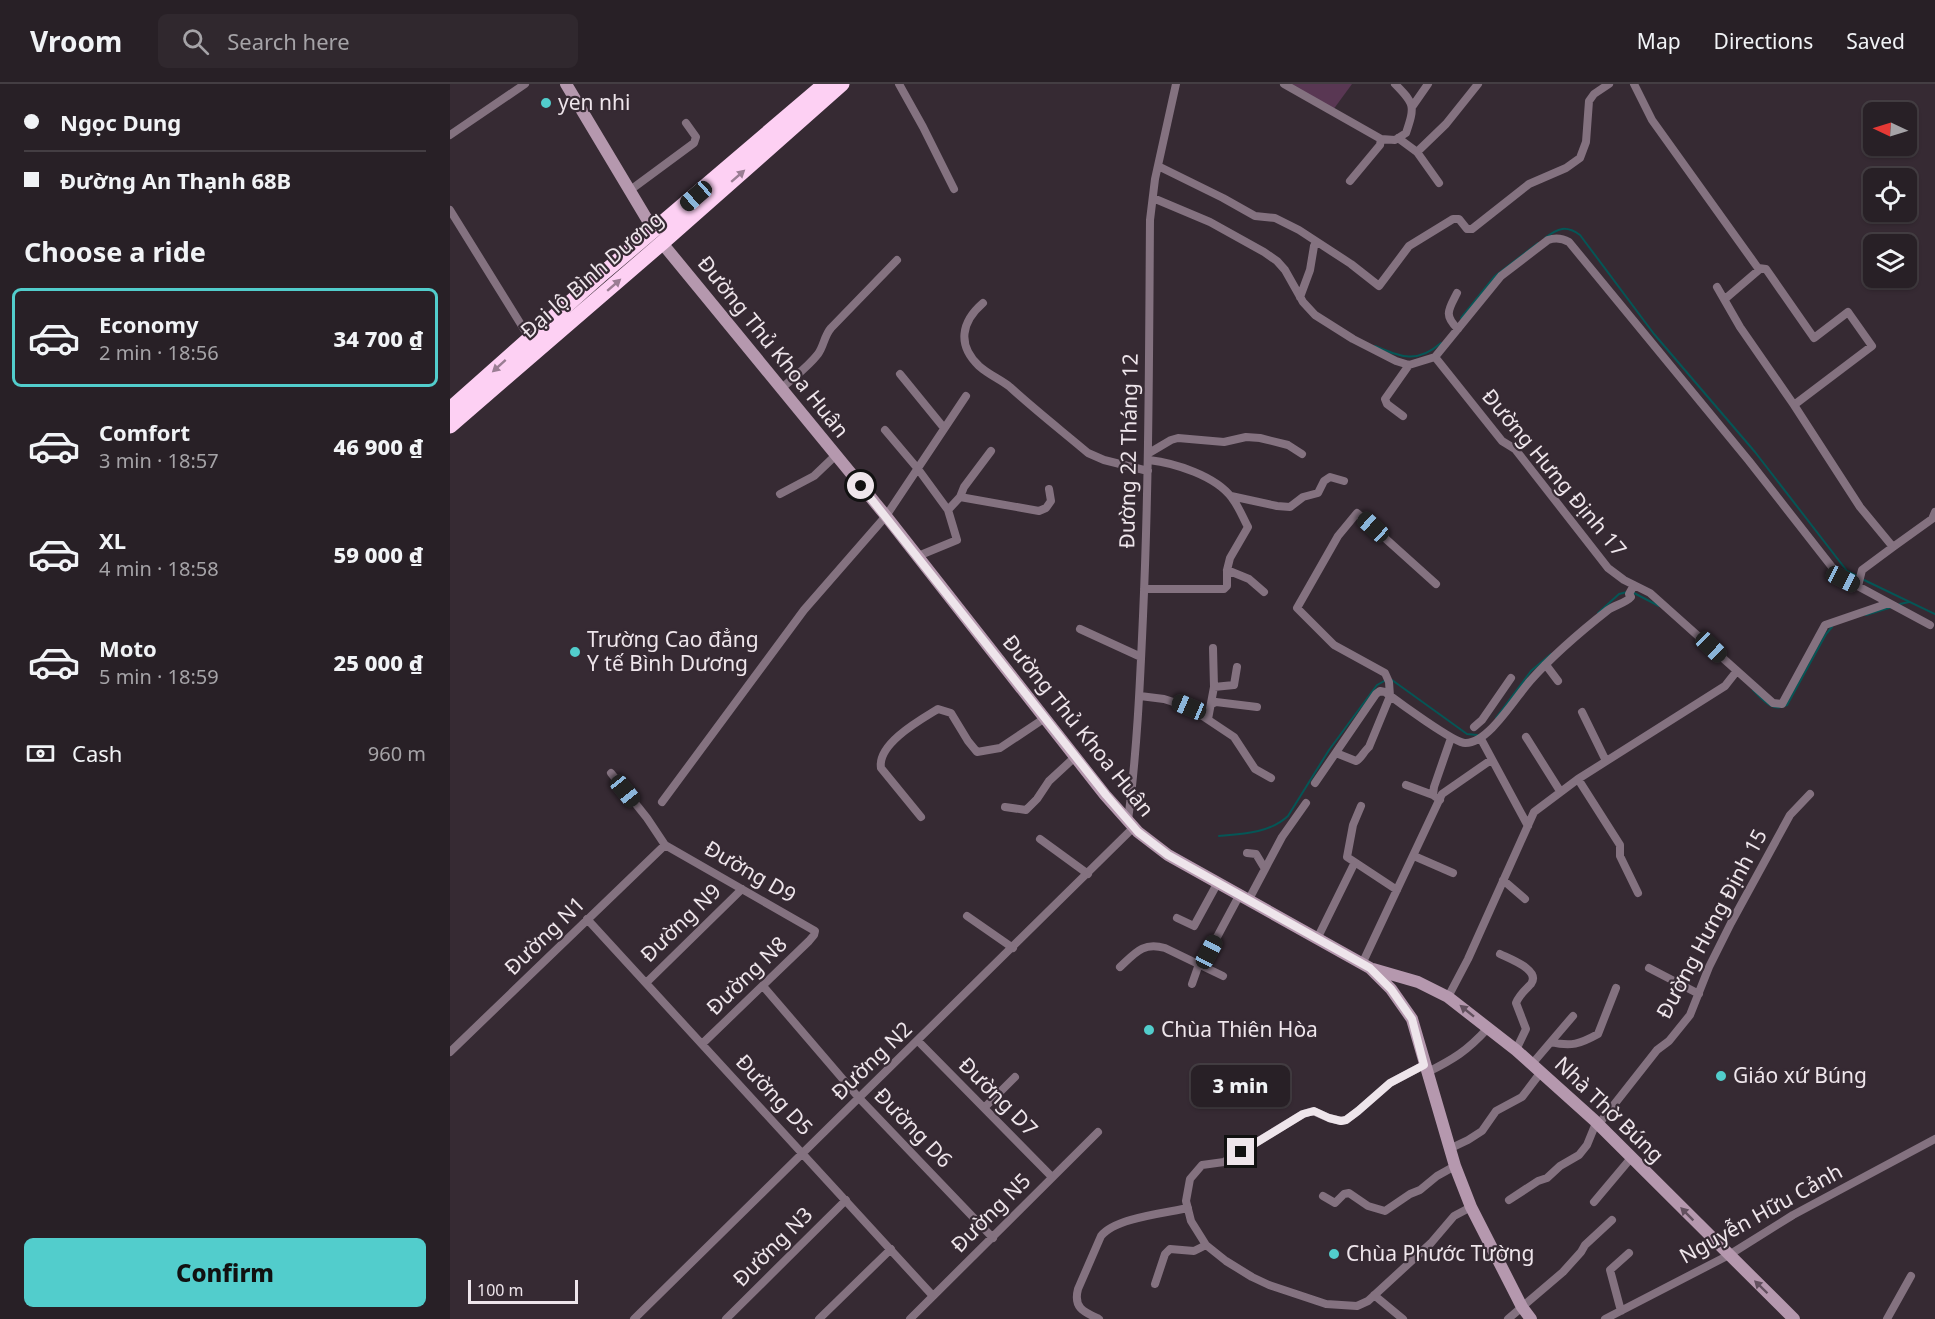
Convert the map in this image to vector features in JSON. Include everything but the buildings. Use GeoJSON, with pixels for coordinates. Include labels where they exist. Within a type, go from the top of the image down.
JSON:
{"type":"FeatureCollection","features":[{"type":"Feature","properties":{"kind":"highway","name":"Đại lộ Bình Dương"},"geometry":{"type":"LineString","coordinates":[[450,426],[825,84]]}},
{"type":"Feature","properties":{"kind":"highway","name":"Đại lộ Bình Dương"},"geometry":{"type":"LineString","coordinates":[[450,409],[530,339],[658,237],[842,84]]}},
{"type":"Feature","properties":{"kind":"main road","name":"Đường Thủ Khoa Huân"},"geometry":{"type":"LineString","coordinates":[[566,84],[658,237],[886,516],[1075,757],[1131,824],[1168,855],[1366,966],[1391,989],[1412,1019],[1449,1149],[1471,1207],[1522,1307],[1531,1319]]}},
{"type":"Feature","properties":{"kind":"main road","name":"Nhà Thờ Búng"},"geometry":{"type":"LineString","coordinates":[[1366,966],[1418,982],[1448,997],[1516,1050],[1597,1124],[1794,1319]]}},
{"type":"Feature","properties":{"kind":"street"},"geometry":{"type":"LineString","coordinates":[[450,135],[525,84]]}},
{"type":"Feature","properties":{"kind":"street"},"geometry":{"type":"LineString","coordinates":[[899,84],[954,189]]}},
{"type":"Feature","properties":{"kind":"street","name":"Đường 22 Tháng 12"},"geometry":{"type":"LineString","coordinates":[[1131,824],[1140,696],[1149,456],[1150,220],[1158,166],[1176,84]]}},
{"type":"Feature","properties":{"kind":"street"},"geometry":{"type":"LineString","coordinates":[[1284,84],[1382,139],[1395,140],[1406,133],[1413,113],[1411,100],[1395,84]]}},
{"type":"Feature","properties":{"kind":"street"},"geometry":{"type":"LineString","coordinates":[[1412,107],[1428,84]]}},
{"type":"Feature","properties":{"kind":"street"},"geometry":{"type":"LineString","coordinates":[[1417,152],[1446,124],[1478,84]]}},
{"type":"Feature","properties":{"kind":"street"},"geometry":{"type":"LineString","coordinates":[[1158,166],[1255,216],[1275,218],[1299,230],[1351,264],[1378,286],[1411,244],[1453,219],[1459,219],[1467,229],[1472,229],[1528,184],[1566,168],[1580,158],[1586,142],[1589,101],[1594,94],[1609,84]]}},
{"type":"Feature","properties":{"kind":"street"},"geometry":{"type":"LineString","coordinates":[[1634,84],[1652,120],[1760,269]]}},
{"type":"Feature","properties":{"kind":"street"},"geometry":{"type":"LineString","coordinates":[[629,191],[694,143],[696,137],[686,123]]}},
{"type":"Feature","properties":{"kind":"street"},"geometry":{"type":"LineString","coordinates":[[1398,138],[1417,152],[1439,183]]}},
{"type":"Feature","properties":{"kind":"street"},"geometry":{"type":"LineString","coordinates":[[1350,181],[1380,145],[1382,139]]}},
{"type":"Feature","properties":{"kind":"street"},"geometry":{"type":"LineString","coordinates":[[1153,198],[1210,222],[1271,256],[1285,270],[1300,297],[1315,315],[1342,333],[1395,361],[1409,364],[1435,357],[1455,326],[1501,276],[1548,240],[1559,238],[1569,242],[1749,461],[1839,576],[1859,584],[1930,625]]}},
{"type":"Feature","properties":{"kind":"street"},"geometry":{"type":"LineString","coordinates":[[450,210],[530,339]]}},
{"type":"Feature","properties":{"kind":"street"},"geometry":{"type":"LineString","coordinates":[[1300,297],[1310,270],[1314,246]]}},
{"type":"Feature","properties":{"kind":"street"},"geometry":{"type":"LineString","coordinates":[[782,388],[817,355],[822,348],[825,334],[897,260]]}},
{"type":"Feature","properties":{"kind":"street"},"geometry":{"type":"LineString","coordinates":[[1725,299],[1760,269],[1766,269],[1814,338],[1848,312],[1872,346],[1794,405]]}},
{"type":"Feature","properties":{"kind":"street"},"geometry":{"type":"LineString","coordinates":[[1717,287],[1740,327],[1860,507],[1893,547]]}},
{"type":"Feature","properties":{"kind":"street"},"geometry":{"type":"LineString","coordinates":[[1455,326],[1449,312],[1457,293]]}},
{"type":"Feature","properties":{"kind":"street"},"geometry":{"type":"LineString","coordinates":[[983,303],[972,312],[964,330],[971,357],[979,366],[1001,380],[1088,453],[1104,460],[1148,471]]}},
{"type":"Feature","properties":{"kind":"street","name":"Đường Hưng Định 17"},"geometry":{"type":"LineString","coordinates":[[1435,357],[1502,441],[1515,449],[1608,568],[1650,593],[1773,703],[1782,704],[1825,625],[1889,603]]}},
{"type":"Feature","properties":{"kind":"street"},"geometry":{"type":"LineString","coordinates":[[1402,416],[1387,404],[1385,399],[1409,364]]}},
{"type":"Feature","properties":{"kind":"street"},"geometry":{"type":"LineString","coordinates":[[900,374],[944,428]]}},
{"type":"Feature","properties":{"kind":"street"},"geometry":{"type":"LineString","coordinates":[[662,802],[804,610],[886,516],[966,396]]}},
{"type":"Feature","properties":{"kind":"street"},"geometry":{"type":"LineString","coordinates":[[885,430],[948,510],[957,540],[918,556]]}},
{"type":"Feature","properties":{"kind":"street"},"geometry":{"type":"LineString","coordinates":[[1149,456],[1171,440],[1178,438],[1230,442],[1246,437],[1275,441],[1302,454]]}},
{"type":"Feature","properties":{"kind":"street"},"geometry":{"type":"LineString","coordinates":[[948,510],[960,497],[964,487],[991,451]]}},
{"type":"Feature","properties":{"kind":"street"},"geometry":{"type":"LineString","coordinates":[[780,494],[814,476],[836,455]]}},
{"type":"Feature","properties":{"kind":"street"},"geometry":{"type":"LineString","coordinates":[[1149,456],[1205,477],[1231,496],[1277,506],[1290,507],[1303,497],[1317,493],[1324,481],[1330,477],[1344,482]]}},
{"type":"Feature","properties":{"kind":"street"},"geometry":{"type":"LineString","coordinates":[[960,497],[1039,511],[1046,508],[1051,501],[1049,489]]}},
{"type":"Feature","properties":{"kind":"street"},"geometry":{"type":"LineString","coordinates":[[1144,589],[1224,589],[1227,586],[1230,558],[1248,527],[1231,496]]}},
{"type":"Feature","properties":{"kind":"street"},"geometry":{"type":"LineString","coordinates":[[1859,584],[1862,570],[1932,519],[1935,512]]}},
{"type":"Feature","properties":{"kind":"street"},"geometry":{"type":"LineString","coordinates":[[1336,753],[1345,758],[1359,760],[1369,747],[1390,696],[1389,682],[1385,673],[1334,645],[1297,608],[1338,536],[1357,513],[1436,584]]}},
{"type":"Feature","properties":{"kind":"street"},"geometry":{"type":"LineString","coordinates":[[1227,570],[1249,579],[1264,592]]}},
{"type":"Feature","properties":{"kind":"street"},"geometry":{"type":"LineString","coordinates":[[1474,728],[1487,726],[1546,665],[1608,610],[1629,600],[1634,585]]}},
{"type":"Feature","properties":{"kind":"street"},"geometry":{"type":"LineString","coordinates":[[1080,629],[1141,657]]}},
{"type":"Feature","properties":{"kind":"street"},"geometry":{"type":"LineString","coordinates":[[1208,719],[1214,687],[1213,648]]}},
{"type":"Feature","properties":{"kind":"street"},"geometry":{"type":"LineString","coordinates":[[1546,665],[1558,681]]}},
{"type":"Feature","properties":{"kind":"street"},"geometry":{"type":"LineString","coordinates":[[1214,687],[1234,685],[1237,667]]}},
{"type":"Feature","properties":{"kind":"street"},"geometry":{"type":"LineString","coordinates":[[1448,997],[1468,959],[1534,812],[1560,791],[1606,760],[1725,686],[1736,672]]}},
{"type":"Feature","properties":{"kind":"street"},"geometry":{"type":"LineString","coordinates":[[1481,739],[1511,678]]}},
{"type":"Feature","properties":{"kind":"street"},"geometry":{"type":"LineString","coordinates":[[1315,783],[1380,691],[1451,738],[1466,743],[1481,739]]}},
{"type":"Feature","properties":{"kind":"street"},"geometry":{"type":"LineString","coordinates":[[1140,696],[1177,702],[1208,719],[1234,737],[1255,770],[1271,778]]}},
{"type":"Feature","properties":{"kind":"street"},"geometry":{"type":"LineString","coordinates":[[1212,704],[1216,702],[1257,706]]}},
{"type":"Feature","properties":{"kind":"street"},"geometry":{"type":"LineString","coordinates":[[921,817],[881,768],[880,760],[883,753],[911,726],[938,710],[951,713],[977,752],[1000,748],[1045,718]]}},
{"type":"Feature","properties":{"kind":"street"},"geometry":{"type":"LineString","coordinates":[[1582,712],[1606,760]]}},
{"type":"Feature","properties":{"kind":"street"},"geometry":{"type":"LineString","coordinates":[[1526,737],[1560,791]]}},
{"type":"Feature","properties":{"kind":"street"},"geometry":{"type":"LineString","coordinates":[[1366,966],[1397,890],[1414,856],[1436,798],[1434,787],[1451,738]]}},
{"type":"Feature","properties":{"kind":"street"},"geometry":{"type":"LineString","coordinates":[[1481,739],[1528,826]]}},
{"type":"Feature","properties":{"kind":"street"},"geometry":{"type":"LineString","coordinates":[[1005,807],[1026,810],[1049,781],[1075,757]]}},
{"type":"Feature","properties":{"kind":"street"},"geometry":{"type":"LineString","coordinates":[[1436,798],[1491,760]]}},
{"type":"Feature","properties":{"kind":"street"},"geometry":{"type":"LineString","coordinates":[[611,773],[647,818],[665,845]]}},
{"type":"Feature","properties":{"kind":"street"},"geometry":{"type":"LineString","coordinates":[[1578,779],[1620,845],[1620,856],[1638,893]]}},
{"type":"Feature","properties":{"kind":"street"},"geometry":{"type":"LineString","coordinates":[[1406,785],[1436,798]]}},
{"type":"Feature","properties":{"kind":"street","name":"Đường Hưng Định 15"},"geometry":{"type":"LineString","coordinates":[[1509,1200],[1538,1181],[1547,1178],[1560,1166],[1579,1155],[1587,1145],[1597,1124],[1657,1050],[1669,1041],[1690,1015],[1731,923],[1790,814],[1810,794]]}},
{"type":"Feature","properties":{"kind":"street"},"geometry":{"type":"LineString","coordinates":[[1192,984],[1199,964],[1265,869],[1282,837],[1306,803]]}},
{"type":"Feature","properties":{"kind":"street"},"geometry":{"type":"LineString","coordinates":[[1361,806],[1354,820],[1351,841],[1346,854],[1348,860],[1397,890]]}},
{"type":"Feature","properties":{"kind":"street","name":"Đường N2"},"geometry":{"type":"LineString","coordinates":[[634,1319],[1088,874],[1131,824]]}},
{"type":"Feature","properties":{"kind":"street"},"geometry":{"type":"LineString","coordinates":[[1040,839],[1088,874]]}},
{"type":"Feature","properties":{"kind":"street","name":"Đường D9"},"geometry":{"type":"LineString","coordinates":[[665,845],[811,928],[815,933]]}},
{"type":"Feature","properties":{"kind":"street","name":"Đường N1"},"geometry":{"type":"LineString","coordinates":[[450,1052],[665,845]]}},
{"type":"Feature","properties":{"kind":"street"},"geometry":{"type":"LineString","coordinates":[[1246,853],[1256,854],[1265,869]]}},
{"type":"Feature","properties":{"kind":"street"},"geometry":{"type":"LineString","coordinates":[[1414,856],[1454,873]]}},
{"type":"Feature","properties":{"kind":"street"},"geometry":{"type":"LineString","coordinates":[[1317,939],[1354,864]]}},
{"type":"Feature","properties":{"kind":"street"},"geometry":{"type":"LineString","coordinates":[[1503,880],[1525,899]]}},
{"type":"Feature","properties":{"kind":"street"},"geometry":{"type":"LineString","coordinates":[[1177,918],[1194,926],[1217,884]]}},
{"type":"Feature","properties":{"kind":"street","name":"Đường N9"},"geometry":{"type":"LineString","coordinates":[[646,983],[742,889]]}},
{"type":"Feature","properties":{"kind":"street"},"geometry":{"type":"LineString","coordinates":[[967,916],[1012,948]]}},
{"type":"Feature","properties":{"kind":"street","name":"Đường D5"},"geometry":{"type":"LineString","coordinates":[[587,919],[933,1296]]}},
{"type":"Feature","properties":{"kind":"street","name":"Đường N8"},"geometry":{"type":"LineString","coordinates":[[702,1044],[815,933]]}},
{"type":"Feature","properties":{"kind":"street"},"geometry":{"type":"LineString","coordinates":[[1120,967],[1136,952],[1151,945],[1165,948],[1223,976]]}},
{"type":"Feature","properties":{"kind":"street"},"geometry":{"type":"LineString","coordinates":[[1500,954],[1531,971],[1533,976],[1533,981],[1519,996],[1516,1003],[1526,1029],[1516,1050]]}},
{"type":"Feature","properties":{"kind":"street"},"geometry":{"type":"LineString","coordinates":[[1649,968],[1699,994]]}},
{"type":"Feature","properties":{"kind":"street","name":"Đường D6"},"geometry":{"type":"LineString","coordinates":[[762,986],[859,1098],[993,1238]]}},
{"type":"Feature","properties":{"kind":"street"},"geometry":{"type":"LineString","coordinates":[[1551,1042],[1566,1046],[1577,1044],[1598,1034],[1616,988]]}},
{"type":"Feature","properties":{"kind":"street"},"geometry":{"type":"LineString","coordinates":[[1449,1149],[1482,1131],[1496,1112],[1522,1097],[1551,1042],[1573,1016]]}},
{"type":"Feature","properties":{"kind":"street"},"geometry":{"type":"LineString","coordinates":[[1471,1207],[1454,1216],[1431,1243],[1374,1295],[1357,1306],[1326,1304],[1269,1285],[1226,1262],[1206,1245],[1191,1221],[1187,1187],[1190,1179],[1202,1165],[1224,1162],[1303,1114],[1314,1111],[1329,1118],[1346,1120],[1390,1083],[1455,1059],[1488,1028]]}},
{"type":"Feature","properties":{"kind":"street","name":"Đường D7"},"geometry":{"type":"LineString","coordinates":[[918,1041],[1053,1177]]}},
{"type":"Feature","properties":{"kind":"street"},"geometry":{"type":"LineString","coordinates":[[984,1108],[1015,1077]]}},
{"type":"Feature","properties":{"kind":"street","name":"Đường N5"},"geometry":{"type":"LineString","coordinates":[[910,1319],[1098,1132]]}},
{"type":"Feature","properties":{"kind":"street","name":"Nguyễn Hữu Cảnh"},"geometry":{"type":"LineString","coordinates":[[1605,1319],[1729,1255],[1793,1215],[1935,1139]]}},
{"type":"Feature","properties":{"kind":"street"},"geometry":{"type":"LineString","coordinates":[[1594,1202],[1631,1158]]}},
{"type":"Feature","properties":{"kind":"street"},"geometry":{"type":"LineString","coordinates":[[1323,1196],[1335,1203],[1344,1194],[1349,1193],[1368,1206],[1385,1211],[1455,1166]]}},
{"type":"Feature","properties":{"kind":"street","name":"Đường N3"},"geometry":{"type":"LineString","coordinates":[[726,1319],[846,1200]]}},
{"type":"Feature","properties":{"kind":"street"},"geometry":{"type":"LineString","coordinates":[[1099,1319],[1081,1311],[1076,1298],[1101,1236],[1106,1230],[1125,1222],[1188,1208]]}},
{"type":"Feature","properties":{"kind":"street"},"geometry":{"type":"LineString","coordinates":[[1508,1319],[1563,1272],[1581,1252],[1584,1245],[1612,1220]]}},
{"type":"Feature","properties":{"kind":"street"},"geometry":{"type":"LineString","coordinates":[[1155,1284],[1165,1254],[1170,1249],[1194,1251],[1206,1245]]}},
{"type":"Feature","properties":{"kind":"street"},"geometry":{"type":"LineString","coordinates":[[819,1319],[891,1250]]}},
{"type":"Feature","properties":{"kind":"street"},"geometry":{"type":"LineString","coordinates":[[1622,1311],[1610,1270],[1629,1253]]}},
{"type":"Feature","properties":{"kind":"street"},"geometry":{"type":"LineString","coordinates":[[1887,1319],[1911,1276]]}},
{"type":"Feature","properties":{"kind":"street"},"geometry":{"type":"LineString","coordinates":[[1374,1295],[1403,1319]]}},
{"type":"Feature","properties":{"kind":"shaded area"},"geometry":{"type":"Polygon","coordinates":[[[1286,84],[1352,84],[1333,110],[1286,84]]]}},
{"type":"Feature","properties":{"kind":"waterway"},"geometry":{"type":"LineString","coordinates":[[1545,238],[1562,229],[1580,235],[1654,334],[1755,452],[1847,571],[1857,576]]}},
{"type":"Feature","properties":{"kind":"waterway"},"geometry":{"type":"LineString","coordinates":[[1461,318],[1495,276],[1538,243]]}},
{"type":"Feature","properties":{"kind":"waterway"},"geometry":{"type":"LineString","coordinates":[[1375,346],[1401,355],[1416,356],[1432,350],[1441,343]]}},
{"type":"Feature","properties":{"kind":"waterway"},"geometry":{"type":"LineString","coordinates":[[1862,579],[1935,614]]}},
{"type":"Feature","properties":{"kind":"waterway"},"geometry":{"type":"LineString","coordinates":[[1598,613],[1619,594],[1627,592]]}},
{"type":"Feature","properties":{"kind":"waterway"},"geometry":{"type":"LineString","coordinates":[[1632,592],[1659,606]]}},
{"type":"Feature","properties":{"kind":"waterway"},"geometry":{"type":"LineString","coordinates":[[1900,604],[1909,602]]}},
{"type":"Feature","properties":{"kind":"waterway"},"geometry":{"type":"LineString","coordinates":[[1866,615],[1892,607]]}},
{"type":"Feature","properties":{"kind":"waterway"},"geometry":{"type":"LineString","coordinates":[[1753,690],[1773,706],[1787,705],[1832,627]]}},
{"type":"Feature","properties":{"kind":"waterway"},"geometry":{"type":"LineString","coordinates":[[1496,718],[1531,671],[1551,654]]}},
{"type":"Feature","properties":{"kind":"waterway"},"geometry":{"type":"LineString","coordinates":[[1219,836],[1264,829],[1281,822],[1288,816],[1329,750],[1377,685],[1386,680]]}},
{"type":"Feature","properties":{"kind":"waterway"},"geometry":{"type":"LineString","coordinates":[[1392,680],[1467,734],[1477,735]]}},
{"type":"Feature","properties":{"kind":"place","name":"yen nhi"},"geometry":{"type":"Point","coordinates":[546,103]}},
{"type":"Feature","properties":{"kind":"place","name":"Trường Cao đẳng Y tế Bình Dương"},"geometry":{"type":"Point","coordinates":[575,652]}},
{"type":"Feature","properties":{"kind":"place","name":"Chùa Thiên Hòa"},"geometry":{"type":"Point","coordinates":[1149,1030]}},
{"type":"Feature","properties":{"kind":"place","name":"Giáo xứ Búng"},"geometry":{"type":"Point","coordinates":[1721,1076]}},
{"type":"Feature","properties":{"kind":"place","name":"Chùa Phước Tường"},"geometry":{"type":"Point","coordinates":[1334,1254]}},
{"type":"Feature","properties":{"kind":"route"},"geometry":{"type":"LineString","coordinates":[[861,486],[1106,795],[1138,832],[1168,855],[1248,902],[1370,968],[1391,989],[1412,1019],[1424,1065],[1390,1083],[1346,1120],[1329,1118],[1314,1111],[1303,1114],[1241,1152]]}}]}
